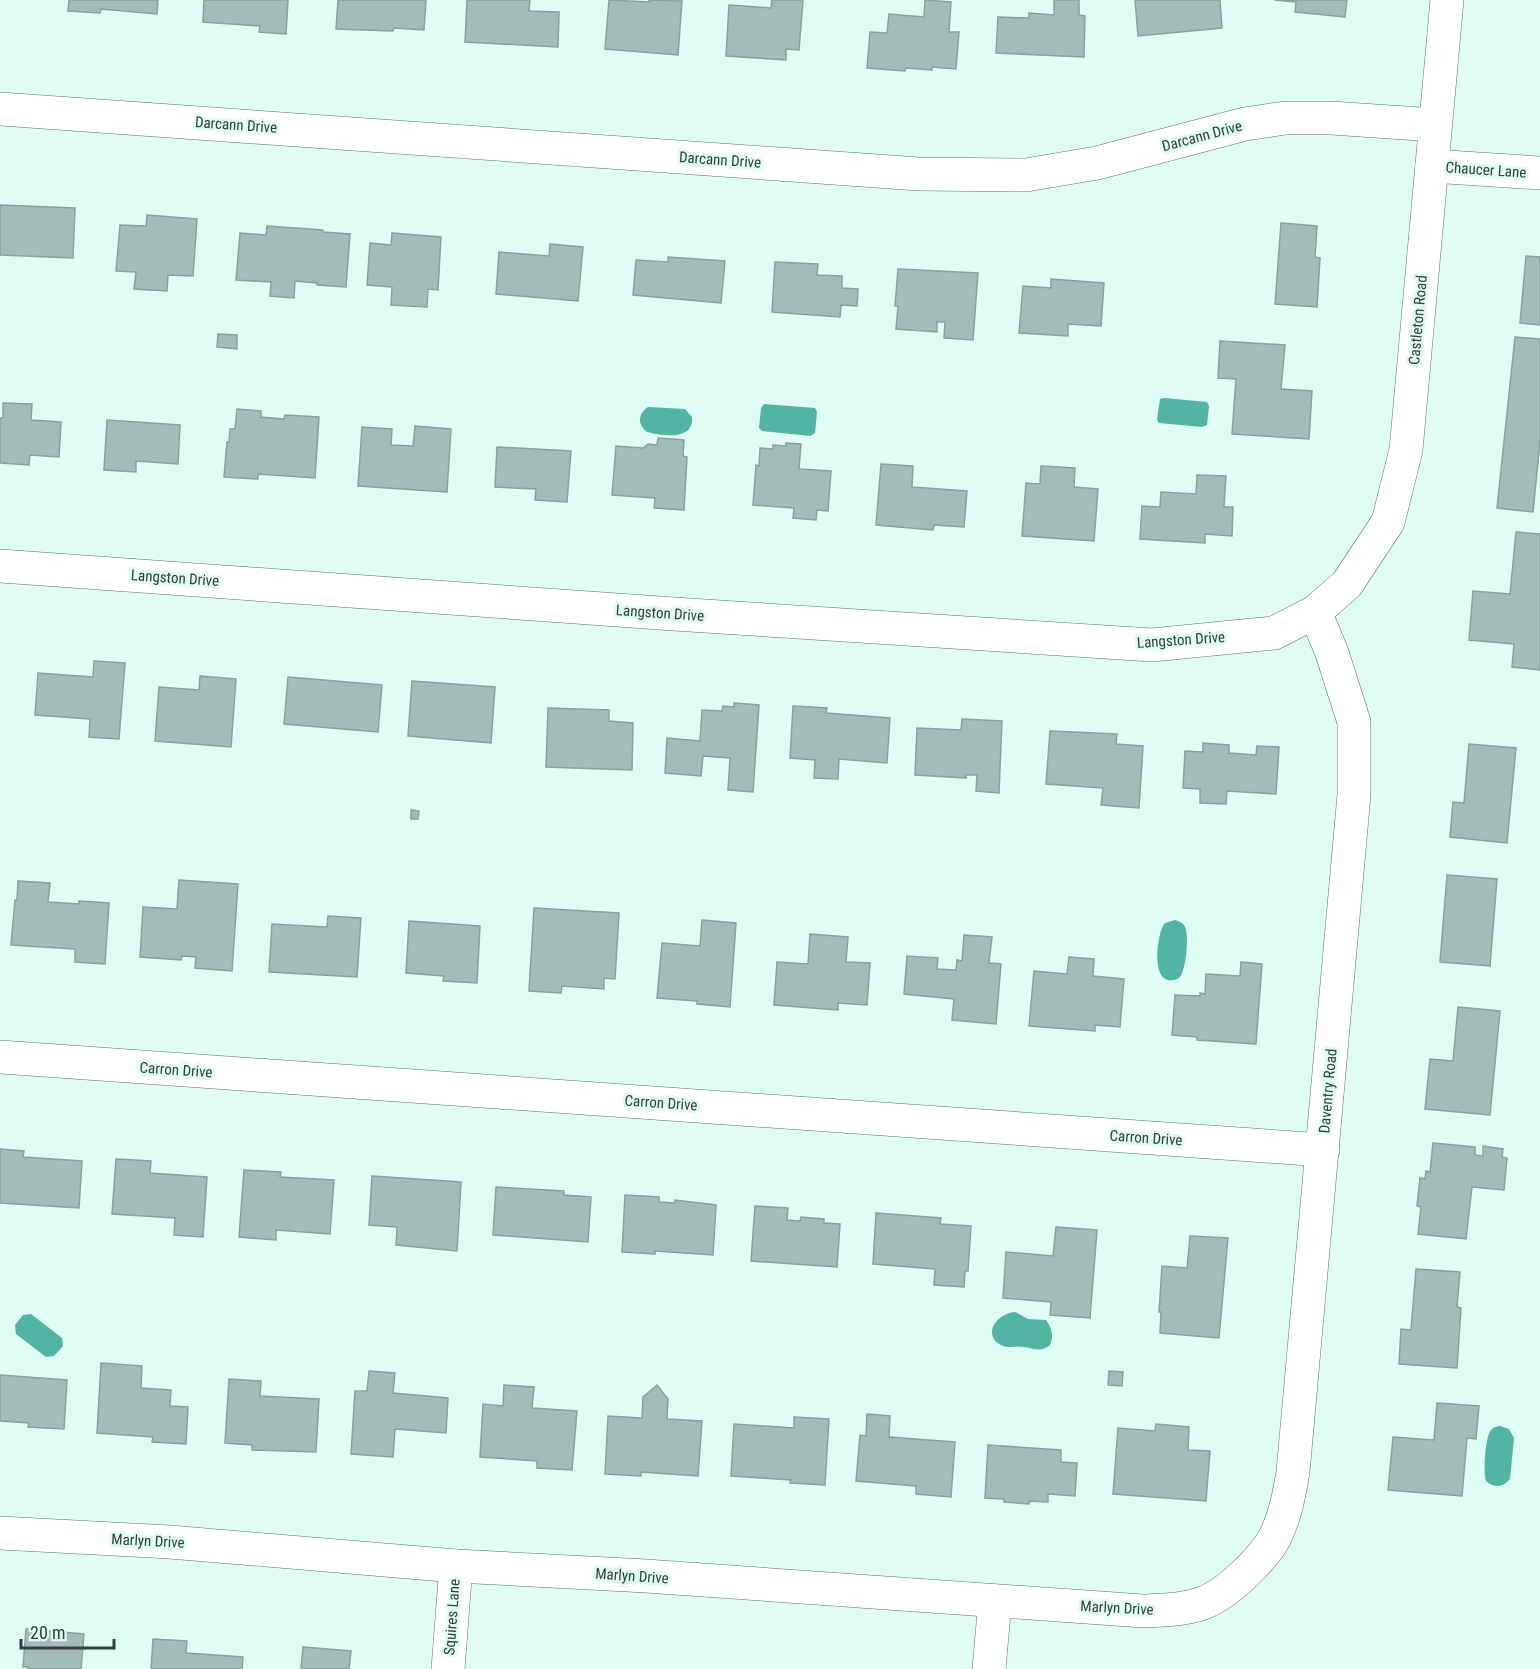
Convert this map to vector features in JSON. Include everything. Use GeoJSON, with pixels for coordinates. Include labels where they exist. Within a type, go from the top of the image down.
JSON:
{"type":"FeatureCollection","features":[{"type":"Feature","properties":{"kind":"street","name":"Castleton Road"},"geometry":{"type":"LineString","coordinates":[[1315,612],[1347,584],[1388,522],[1406,450],[1447,0]]}},
{"type":"Feature","properties":{"kind":"street","name":"Darcann Drive"},"geometry":{"type":"LineString","coordinates":[[0,109],[907,173],[1026,175],[1097,163],[1245,124],[1285,118],[1331,118],[1436,125]]}},
{"type":"Feature","properties":{"kind":"street","name":"Chaucer Lane"},"geometry":{"type":"LineString","coordinates":[[1432,166],[1540,173]]}},
{"type":"Feature","properties":{"kind":"street","name":"Langston Drive"},"geometry":{"type":"LineString","coordinates":[[0,566],[1152,645],[1274,633],[1315,612]]}},
{"type":"Feature","properties":{"kind":"street","name":"Daventry Road"},"geometry":{"type":"LineString","coordinates":[[1252,1566],[1273,1539],[1286,1507],[1293,1472],[1354,795],[1354,722],[1332,653],[1315,612]]}},
{"type":"Feature","properties":{"kind":"street","name":"Carron Drive"},"geometry":{"type":"LineString","coordinates":[[0,1057],[1323,1150]]}},
{"type":"Feature","properties":{"kind":"street","name":"Marlyn Drive"},"geometry":{"type":"LineString","coordinates":[[0,1533],[170,1542],[456,1566],[1143,1611],[1173,1610],[1203,1603],[1230,1586],[1252,1566]]}},
{"type":"Feature","properties":{"kind":"street","name":"Squires Lane"},"geometry":{"type":"LineString","coordinates":[[448,1669],[456,1566]]}},
{"type":"Feature","properties":{"kind":"street"},"geometry":{"type":"LineString","coordinates":[[989,1669],[994,1600]]}},
{"type":"Feature","properties":{"kind":"shaded area"},"geometry":{"type":"Polygon","coordinates":[[[1160,399],[1207,402],[1209,406],[1207,425],[1202,427],[1159,423],[1157,420],[1160,399]]]}},
{"type":"Feature","properties":{"kind":"shaded area"},"geometry":{"type":"Polygon","coordinates":[[[764,404],[815,408],[817,412],[815,433],[810,436],[762,431],[759,428],[761,408],[764,404]]]}},
{"type":"Feature","properties":{"kind":"shaded area"},"geometry":{"type":"Polygon","coordinates":[[[648,407],[685,409],[692,417],[691,425],[688,430],[676,435],[647,432],[640,419],[648,407]]]}},
{"type":"Feature","properties":{"kind":"shaded area"},"geometry":{"type":"Polygon","coordinates":[[[1175,920],[1183,924],[1186,929],[1186,952],[1184,968],[1179,978],[1169,980],[1163,977],[1159,970],[1157,960],[1159,938],[1165,923],[1175,920]]]}},
{"type":"Feature","properties":{"kind":"shaded area"},"geometry":{"type":"Polygon","coordinates":[[[1015,1312],[1028,1319],[1046,1320],[1052,1332],[1050,1345],[1037,1349],[1006,1347],[997,1342],[992,1332],[996,1322],[1001,1317],[1015,1312]]]}},
{"type":"Feature","properties":{"kind":"shaded area"},"geometry":{"type":"Polygon","coordinates":[[[31,1314],[62,1338],[63,1346],[54,1356],[46,1357],[16,1334],[15,1325],[23,1315],[31,1314]]]}},
{"type":"Feature","properties":{"kind":"shaded area"},"geometry":{"type":"Polygon","coordinates":[[[1500,1426],[1509,1429],[1514,1438],[1510,1479],[1498,1486],[1486,1481],[1485,1463],[1489,1434],[1493,1428],[1500,1426]]]}},
{"type":"Feature","properties":{"kind":"building"},"geometry":{"type":"Polygon","coordinates":[[[69,0],[158,0],[157,14],[101,9],[100,13],[68,11],[69,0]]]}},
{"type":"Feature","properties":{"kind":"building"},"geometry":{"type":"Polygon","coordinates":[[[204,0],[288,0],[286,34],[259,32],[260,26],[203,22],[204,0]]]}},
{"type":"Feature","properties":{"kind":"building"},"geometry":{"type":"Polygon","coordinates":[[[338,0],[426,0],[424,30],[336,29],[338,0]]]}},
{"type":"Feature","properties":{"kind":"building"},"geometry":{"type":"Polygon","coordinates":[[[467,0],[530,0],[529,11],[559,12],[558,47],[465,42],[467,0]]]}},
{"type":"Feature","properties":{"kind":"building"},"geometry":{"type":"Polygon","coordinates":[[[609,0],[682,1],[678,55],[605,49],[609,0]]]}},
{"type":"Feature","properties":{"kind":"building"},"geometry":{"type":"Polygon","coordinates":[[[772,0],[803,0],[799,50],[786,49],[786,60],[726,56],[729,5],[771,8],[772,0]]]}},
{"type":"Feature","properties":{"kind":"building"},"geometry":{"type":"Polygon","coordinates":[[[925,0],[951,2],[949,32],[959,32],[956,69],[906,68],[905,71],[867,68],[870,32],[887,33],[889,14],[924,17],[925,0]]]}},
{"type":"Feature","properties":{"kind":"building"},"geometry":{"type":"Polygon","coordinates":[[[1054,0],[1079,0],[1079,15],[1085,16],[1084,57],[996,53],[998,17],[1029,18],[1029,13],[1054,15],[1054,0]]]}},
{"type":"Feature","properties":{"kind":"building"},"geometry":{"type":"Polygon","coordinates":[[[1135,0],[1220,0],[1222,28],[1138,36],[1135,0]]]}},
{"type":"Feature","properties":{"kind":"building"},"geometry":{"type":"Polygon","coordinates":[[[1274,0],[1347,0],[1345,17],[1295,12],[1296,2],[1274,0]]]}},
{"type":"Feature","properties":{"kind":"building"},"geometry":{"type":"Polygon","coordinates":[[[0,205],[75,208],[73,258],[0,255],[0,205]]]}},
{"type":"Feature","properties":{"kind":"building"},"geometry":{"type":"Polygon","coordinates":[[[147,215],[197,219],[193,276],[168,275],[167,291],[134,289],[136,272],[116,271],[120,225],[146,226],[147,215]]]}},
{"type":"Feature","properties":{"kind":"building"},"geometry":{"type":"Polygon","coordinates":[[[1281,223],[1317,226],[1315,257],[1320,258],[1317,307],[1275,304],[1281,223]]]}},
{"type":"Feature","properties":{"kind":"building"},"geometry":{"type":"Polygon","coordinates":[[[267,226],[350,234],[346,287],[295,281],[294,298],[270,296],[271,282],[236,280],[240,233],[266,235],[267,226]]]}},
{"type":"Feature","properties":{"kind":"building"},"geometry":{"type":"Polygon","coordinates":[[[392,233],[441,237],[438,290],[428,289],[427,307],[391,305],[392,287],[367,285],[370,243],[391,245],[392,233]]]}},
{"type":"Feature","properties":{"kind":"building"},"geometry":{"type":"Polygon","coordinates":[[[550,244],[583,247],[578,301],[496,294],[499,252],[549,256],[550,244]]]}},
{"type":"Feature","properties":{"kind":"building"},"geometry":{"type":"Polygon","coordinates":[[[1526,256],[1540,257],[1540,325],[1520,323],[1526,256]]]}},
{"type":"Feature","properties":{"kind":"building"},"geometry":{"type":"Polygon","coordinates":[[[668,257],[725,261],[721,303],[633,295],[636,260],[668,262],[668,257]]]}},
{"type":"Feature","properties":{"kind":"building"},"geometry":{"type":"Polygon","coordinates":[[[775,262],[818,264],[817,275],[842,276],[842,288],[858,289],[857,306],[841,305],[840,317],[772,312],[775,262]]]}},
{"type":"Feature","properties":{"kind":"building"},"geometry":{"type":"Polygon","coordinates":[[[898,269],[978,273],[973,340],[944,338],[945,322],[937,322],[937,332],[896,329],[898,269]]]}},
{"type":"Feature","properties":{"kind":"building"},"geometry":{"type":"Polygon","coordinates":[[[1051,279],[1104,283],[1101,326],[1068,324],[1068,336],[1019,333],[1023,286],[1051,288],[1051,279]]]}},
{"type":"Feature","properties":{"kind":"building"},"geometry":{"type":"Polygon","coordinates":[[[218,334],[237,335],[237,349],[217,347],[218,334]]]}},
{"type":"Feature","properties":{"kind":"building"},"geometry":{"type":"Polygon","coordinates":[[[1515,337],[1540,339],[1540,442],[1533,512],[1497,508],[1515,337]]]}},
{"type":"Feature","properties":{"kind":"building"},"geometry":{"type":"Polygon","coordinates":[[[1220,341],[1285,345],[1281,389],[1312,391],[1309,439],[1232,434],[1236,379],[1218,378],[1220,341]]]}},
{"type":"Feature","properties":{"kind":"building"},"geometry":{"type":"Polygon","coordinates":[[[3,403],[32,404],[31,420],[61,422],[59,457],[30,455],[29,465],[0,463],[0,418],[3,418],[3,403]]]}},
{"type":"Feature","properties":{"kind":"building"},"geometry":{"type":"Polygon","coordinates":[[[237,409],[261,411],[261,417],[284,419],[285,415],[319,417],[315,478],[258,474],[258,479],[224,477],[227,442],[229,442],[230,429],[235,429],[237,409]]]}},
{"type":"Feature","properties":{"kind":"building"},"geometry":{"type":"Polygon","coordinates":[[[107,420],[180,425],[178,464],[136,461],[136,472],[104,470],[107,420]]]}},
{"type":"Feature","properties":{"kind":"building"},"geometry":{"type":"Polygon","coordinates":[[[415,426],[451,429],[447,492],[358,486],[362,427],[392,429],[391,445],[413,446],[415,426]]]}},
{"type":"Feature","properties":{"kind":"building"},"geometry":{"type":"Polygon","coordinates":[[[658,438],[684,440],[683,456],[687,457],[684,510],[654,508],[655,498],[612,495],[616,446],[643,448],[648,444],[657,445],[658,438]]]}},
{"type":"Feature","properties":{"kind":"building"},"geometry":{"type":"Polygon","coordinates":[[[786,443],[801,444],[799,469],[831,471],[828,511],[817,510],[816,520],[793,518],[794,508],[753,505],[756,465],[759,466],[760,448],[773,449],[773,445],[786,446],[786,443]]]}},
{"type":"Feature","properties":{"kind":"building"},"geometry":{"type":"Polygon","coordinates":[[[497,447],[571,451],[567,502],[535,500],[536,489],[495,487],[497,447]]]}},
{"type":"Feature","properties":{"kind":"building"},"geometry":{"type":"Polygon","coordinates":[[[881,464],[913,466],[912,487],[967,491],[964,527],[934,525],[933,530],[876,525],[881,464]]]}},
{"type":"Feature","properties":{"kind":"building"},"geometry":{"type":"Polygon","coordinates":[[[1041,466],[1075,468],[1074,487],[1098,489],[1094,541],[1022,536],[1026,483],[1040,484],[1041,466]]]}},
{"type":"Feature","properties":{"kind":"building"},"geometry":{"type":"Polygon","coordinates":[[[1197,475],[1226,476],[1224,507],[1233,507],[1232,536],[1205,534],[1205,543],[1140,539],[1142,506],[1160,507],[1161,492],[1196,494],[1197,475]]]}},
{"type":"Feature","properties":{"kind":"building"},"geometry":{"type":"Polygon","coordinates":[[[1516,532],[1540,534],[1540,670],[1512,667],[1514,644],[1469,640],[1473,591],[1510,594],[1516,532]]]}},
{"type":"Feature","properties":{"kind":"building"},"geometry":{"type":"Polygon","coordinates":[[[94,661],[125,663],[119,739],[89,737],[90,719],[35,715],[38,673],[93,677],[94,661]]]}},
{"type":"Feature","properties":{"kind":"building"},"geometry":{"type":"Polygon","coordinates":[[[200,676],[236,679],[231,747],[155,741],[159,687],[199,690],[200,676]]]}},
{"type":"Feature","properties":{"kind":"building"},"geometry":{"type":"Polygon","coordinates":[[[288,677],[382,685],[378,732],[284,724],[288,677]]]}},
{"type":"Feature","properties":{"kind":"building"},"geometry":{"type":"Polygon","coordinates":[[[412,681],[495,687],[491,743],[408,736],[412,681]]]}},
{"type":"Feature","properties":{"kind":"building"},"geometry":{"type":"Polygon","coordinates":[[[734,703],[759,705],[753,792],[728,790],[730,758],[703,756],[701,776],[665,773],[667,738],[700,741],[702,710],[722,711],[723,706],[734,707],[734,703]]]}},
{"type":"Feature","properties":{"kind":"building"},"geometry":{"type":"Polygon","coordinates":[[[793,706],[827,708],[826,713],[890,718],[887,763],[839,759],[838,779],[814,778],[815,760],[790,758],[793,706]]]}},
{"type":"Feature","properties":{"kind":"building"},"geometry":{"type":"Polygon","coordinates":[[[548,708],[609,710],[609,721],[633,723],[632,770],[546,767],[548,708]]]}},
{"type":"Feature","properties":{"kind":"building"},"geometry":{"type":"Polygon","coordinates":[[[962,719],[1002,721],[999,793],[976,791],[977,775],[966,775],[966,778],[915,775],[917,728],[961,730],[962,719]]]}},
{"type":"Feature","properties":{"kind":"building"},"geometry":{"type":"Polygon","coordinates":[[[1050,731],[1117,734],[1116,744],[1143,746],[1139,808],[1101,805],[1103,788],[1046,784],[1050,731]]]}},
{"type":"Feature","properties":{"kind":"building"},"geometry":{"type":"Polygon","coordinates":[[[1203,743],[1229,745],[1229,753],[1256,755],[1257,746],[1279,747],[1276,794],[1227,791],[1226,804],[1200,803],[1200,789],[1183,788],[1185,751],[1203,752],[1203,743]]]}},
{"type":"Feature","properties":{"kind":"building"},"geometry":{"type":"Polygon","coordinates":[[[1469,744],[1516,748],[1507,843],[1450,837],[1453,802],[1464,803],[1469,744]]]}},
{"type":"Feature","properties":{"kind":"building"},"geometry":{"type":"Polygon","coordinates":[[[411,810],[419,811],[418,819],[411,819],[411,810]]]}},
{"type":"Feature","properties":{"kind":"building"},"geometry":{"type":"Polygon","coordinates":[[[1447,875],[1497,879],[1490,966],[1440,962],[1447,875]]]}},
{"type":"Feature","properties":{"kind":"building"},"geometry":{"type":"Polygon","coordinates":[[[179,880],[238,884],[232,971],[195,968],[196,957],[182,956],[181,960],[140,957],[143,907],[177,909],[179,880]]]}},
{"type":"Feature","properties":{"kind":"building"},"geometry":{"type":"Polygon","coordinates":[[[18,881],[50,883],[48,902],[109,903],[105,964],[75,962],[75,949],[11,945],[18,881]]]}},
{"type":"Feature","properties":{"kind":"building"},"geometry":{"type":"Polygon","coordinates":[[[534,908],[619,913],[615,979],[604,978],[604,989],[562,986],[561,993],[529,991],[534,908]]]}},
{"type":"Feature","properties":{"kind":"building"},"geometry":{"type":"Polygon","coordinates":[[[328,916],[361,918],[357,977],[269,972],[272,924],[327,927],[328,916]]]}},
{"type":"Feature","properties":{"kind":"building"},"geometry":{"type":"Polygon","coordinates":[[[702,920],[736,923],[730,1007],[697,1004],[697,1001],[657,998],[662,943],[700,946],[702,920]]]}},
{"type":"Feature","properties":{"kind":"building"},"geometry":{"type":"Polygon","coordinates":[[[409,921],[480,926],[477,983],[443,981],[444,976],[406,973],[409,921]]]}},
{"type":"Feature","properties":{"kind":"building"},"geometry":{"type":"Polygon","coordinates":[[[810,934],[848,937],[846,962],[870,963],[867,1005],[838,1003],[838,1010],[774,1005],[777,962],[808,964],[810,934]]]}},
{"type":"Feature","properties":{"kind":"building"},"geometry":{"type":"Polygon","coordinates":[[[964,935],[992,937],[989,963],[1001,964],[996,1024],[952,1020],[954,999],[904,994],[907,956],[938,958],[937,969],[956,970],[957,960],[962,961],[964,935]]]}},
{"type":"Feature","properties":{"kind":"building"},"geometry":{"type":"Polygon","coordinates":[[[1069,957],[1094,959],[1093,976],[1124,979],[1120,1027],[1095,1025],[1095,1031],[1029,1026],[1034,971],[1067,974],[1069,957]]]}},
{"type":"Feature","properties":{"kind":"building"},"geometry":{"type":"Polygon","coordinates":[[[1241,962],[1262,964],[1256,1044],[1197,1040],[1197,1037],[1172,1035],[1175,995],[1200,996],[1200,993],[1205,994],[1206,974],[1240,976],[1241,962]]]}},
{"type":"Feature","properties":{"kind":"building"},"geometry":{"type":"Polygon","coordinates":[[[1458,1007],[1500,1011],[1490,1115],[1425,1109],[1430,1059],[1453,1061],[1458,1007]]]}},
{"type":"Feature","properties":{"kind":"building"},"geometry":{"type":"Polygon","coordinates":[[[1433,1143],[1475,1147],[1475,1155],[1483,1156],[1483,1146],[1503,1149],[1502,1157],[1507,1158],[1504,1190],[1472,1187],[1466,1239],[1418,1234],[1421,1207],[1417,1206],[1420,1178],[1425,1179],[1426,1171],[1430,1172],[1433,1143]]]}},
{"type":"Feature","properties":{"kind":"building"},"geometry":{"type":"Polygon","coordinates":[[[0,1149],[24,1151],[23,1157],[82,1161],[79,1208],[0,1203],[0,1149]]]}},
{"type":"Feature","properties":{"kind":"building"},"geometry":{"type":"Polygon","coordinates":[[[116,1159],[151,1161],[150,1173],[207,1177],[203,1237],[174,1235],[175,1218],[112,1214],[116,1159]]]}},
{"type":"Feature","properties":{"kind":"building"},"geometry":{"type":"Polygon","coordinates":[[[244,1170],[281,1172],[280,1177],[334,1180],[330,1234],[276,1230],[276,1240],[239,1237],[244,1170]]]}},
{"type":"Feature","properties":{"kind":"building"},"geometry":{"type":"Polygon","coordinates":[[[372,1176],[461,1182],[457,1251],[396,1245],[397,1227],[369,1225],[372,1176]]]}},
{"type":"Feature","properties":{"kind":"building"},"geometry":{"type":"Polygon","coordinates":[[[496,1187],[564,1191],[564,1195],[591,1197],[588,1242],[493,1235],[496,1187]]]}},
{"type":"Feature","properties":{"kind":"building"},"geometry":{"type":"Polygon","coordinates":[[[625,1195],[659,1197],[659,1202],[675,1203],[675,1200],[716,1205],[713,1255],[655,1251],[655,1254],[622,1252],[625,1195]]]}},
{"type":"Feature","properties":{"kind":"building"},"geometry":{"type":"Polygon","coordinates":[[[755,1206],[788,1208],[787,1220],[800,1221],[801,1217],[824,1219],[824,1223],[840,1224],[837,1267],[751,1261],[755,1206]]]}},
{"type":"Feature","properties":{"kind":"building"},"geometry":{"type":"Polygon","coordinates":[[[876,1213],[941,1218],[940,1224],[971,1226],[968,1271],[965,1271],[964,1287],[934,1285],[935,1269],[873,1264],[876,1213]]]}},
{"type":"Feature","properties":{"kind":"building"},"geometry":{"type":"Polygon","coordinates":[[[1056,1227],[1097,1230],[1090,1318],[1050,1315],[1051,1302],[1003,1298],[1006,1252],[1053,1256],[1056,1227]]]}},
{"type":"Feature","properties":{"kind":"building"},"geometry":{"type":"Polygon","coordinates":[[[1190,1236],[1228,1238],[1219,1338],[1160,1333],[1162,1266],[1187,1268],[1190,1236]]]}},
{"type":"Feature","properties":{"kind":"building"},"geometry":{"type":"Polygon","coordinates":[[[1416,1269],[1460,1272],[1457,1307],[1461,1308],[1457,1368],[1399,1364],[1401,1329],[1411,1330],[1416,1269]]]}},
{"type":"Feature","properties":{"kind":"building"},"geometry":{"type":"Polygon","coordinates":[[[101,1363],[142,1366],[141,1388],[171,1390],[170,1406],[188,1407],[186,1444],[152,1442],[153,1437],[97,1433],[101,1363]]]}},
{"type":"Feature","properties":{"kind":"building"},"geometry":{"type":"Polygon","coordinates":[[[369,1371],[395,1373],[393,1393],[448,1398],[446,1433],[395,1429],[393,1457],[351,1454],[355,1391],[367,1391],[369,1371]]]}},
{"type":"Feature","properties":{"kind":"building"},"geometry":{"type":"Polygon","coordinates":[[[1109,1371],[1123,1372],[1122,1386],[1108,1385],[1109,1371]]]}},
{"type":"Feature","properties":{"kind":"building"},"geometry":{"type":"Polygon","coordinates":[[[0,1375],[67,1380],[64,1429],[28,1427],[29,1423],[0,1421],[0,1375]]]}},
{"type":"Feature","properties":{"kind":"building"},"geometry":{"type":"Polygon","coordinates":[[[229,1379],[261,1381],[260,1396],[319,1399],[316,1452],[252,1450],[252,1445],[225,1443],[229,1379]]]}},
{"type":"Feature","properties":{"kind":"building"},"geometry":{"type":"Polygon","coordinates":[[[504,1385],[534,1387],[532,1408],[577,1411],[572,1470],[537,1468],[537,1461],[480,1457],[483,1404],[503,1406],[504,1385]]]}},
{"type":"Feature","properties":{"kind":"building"},"geometry":{"type":"Polygon","coordinates":[[[657,1385],[668,1399],[667,1419],[702,1421],[698,1476],[641,1472],[641,1476],[605,1474],[608,1416],[642,1418],[643,1397],[657,1385]]]}},
{"type":"Feature","properties":{"kind":"building"},"geometry":{"type":"Polygon","coordinates":[[[1437,1403],[1479,1406],[1476,1439],[1467,1438],[1462,1496],[1388,1490],[1393,1437],[1434,1440],[1437,1403]]]}},
{"type":"Feature","properties":{"kind":"building"},"geometry":{"type":"Polygon","coordinates":[[[867,1414],[890,1416],[889,1437],[955,1442],[951,1497],[916,1494],[916,1486],[856,1481],[860,1435],[866,1436],[867,1414]]]}},
{"type":"Feature","properties":{"kind":"building"},"geometry":{"type":"Polygon","coordinates":[[[794,1417],[829,1419],[825,1485],[731,1476],[734,1424],[794,1428],[794,1417]]]}},
{"type":"Feature","properties":{"kind":"building"},"geometry":{"type":"Polygon","coordinates":[[[1156,1424],[1189,1427],[1188,1450],[1210,1451],[1206,1501],[1113,1494],[1118,1428],[1155,1431],[1156,1424]]]}},
{"type":"Feature","properties":{"kind":"building"},"geometry":{"type":"Polygon","coordinates":[[[988,1445],[1061,1450],[1061,1462],[1077,1463],[1075,1496],[1048,1494],[1048,1502],[1029,1501],[1029,1504],[985,1498],[988,1445]]]}},
{"type":"Feature","properties":{"kind":"building"},"geometry":{"type":"Polygon","coordinates":[[[26,1629],[84,1634],[81,1669],[28,1669],[28,1667],[23,1667],[26,1629]]]}},
{"type":"Feature","properties":{"kind":"building"},"geometry":{"type":"Polygon","coordinates":[[[153,1639],[187,1641],[186,1653],[243,1657],[242,1669],[151,1669],[153,1639]]]}},
{"type":"Feature","properties":{"kind":"building"},"geometry":{"type":"Polygon","coordinates":[[[303,1647],[351,1651],[349,1669],[301,1669],[303,1647]]]}}]}
